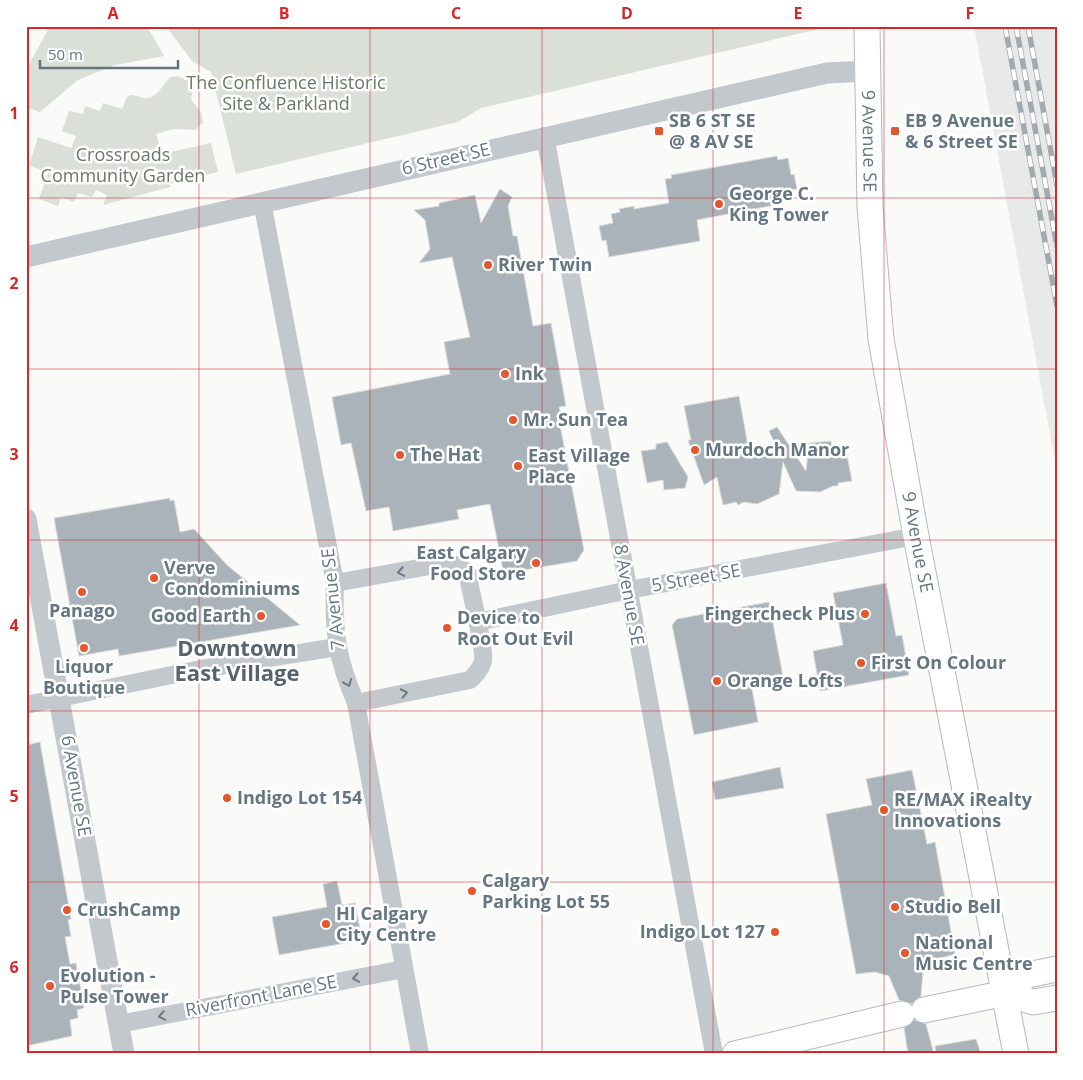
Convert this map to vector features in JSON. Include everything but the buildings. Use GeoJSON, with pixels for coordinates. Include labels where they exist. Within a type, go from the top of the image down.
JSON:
{"type":"FeatureCollection","features":[{"type":"Feature","properties":{"kind":"main road","name":"9 Avenue SE"},"geometry":{"type":"LineString","coordinates":[[867,26],[870,207],[881,339],[916,536],[1006,993],[1016,1054]]}},
{"type":"Feature","properties":{"kind":"main road"},"geometry":{"type":"LineString","coordinates":[[735,1054],[913,1012],[1006,993],[1027,975],[1057,969]]}},
{"type":"Feature","properties":{"kind":"main road"},"geometry":{"type":"LineString","coordinates":[[1006,993],[1033,1002],[1057,998]]}},
{"type":"Feature","properties":{"kind":"street","name":"6 Street SE"},"geometry":{"type":"LineString","coordinates":[[26,257],[545,136],[827,73],[867,71]]}},
{"type":"Feature","properties":{"kind":"street","name":"8 Avenue SE"},"geometry":{"type":"LineString","coordinates":[[545,136],[714,1054]]}},
{"type":"Feature","properties":{"kind":"street","name":"7 Avenue SE"},"geometry":{"type":"LineString","coordinates":[[262,202],[335,584],[334,628],[337,647],[340,661],[356,704],[420,1054]]}},
{"type":"Feature","properties":{"kind":"street","name":"6 Avenue SE"},"geometry":{"type":"LineString","coordinates":[[26,518],[124,1054]]}},
{"type":"Feature","properties":{"kind":"street","name":"5 Street SE"},"geometry":{"type":"LineString","coordinates":[[477,622],[629,590],[916,536]]}},
{"type":"Feature","properties":{"kind":"street"},"geometry":{"type":"LineString","coordinates":[[335,584],[441,564],[456,565],[467,572],[477,622],[483,660],[478,672],[470,680],[356,704]]}},
{"type":"Feature","properties":{"kind":"street"},"geometry":{"type":"LineString","coordinates":[[26,705],[201,669],[337,647]]}},
{"type":"Feature","properties":{"kind":"street","name":"Riverfront Lane SE"},"geometry":{"type":"LineString","coordinates":[[119,1024],[404,969]]}},
{"type":"Feature","properties":{"kind":"shaded area"},"geometry":{"type":"Polygon","coordinates":[[[974,26],[1057,26],[1057,472],[974,26]]]}},
{"type":"Feature","properties":{"kind":"green space"},"geometry":{"type":"Polygon","coordinates":[[[50,26],[147,26],[164,56],[115,65],[78,80],[40,112],[26,107],[26,70],[50,26]]]}},
{"type":"Feature","properties":{"kind":"green space","name":"The Confluence Historic Site & Parkland"},"geometry":{"type":"Polygon","coordinates":[[[166,26],[832,26],[481,108],[458,122],[236,174],[211,72],[192,61],[166,26]]]}},
{"type":"Feature","properties":{"kind":"green space","name":"Crossroads Community Garden"},"geometry":{"type":"Polygon","coordinates":[[[178,76],[188,81],[192,94],[191,100],[201,112],[203,123],[195,130],[174,129],[156,134],[162,154],[211,143],[218,172],[170,184],[170,187],[103,205],[107,195],[96,190],[92,197],[78,193],[74,202],[61,197],[58,206],[39,199],[48,173],[29,165],[38,137],[71,148],[76,136],[62,131],[69,111],[83,114],[85,106],[100,111],[103,103],[122,109],[127,97],[131,95],[144,98],[154,96],[171,77],[178,76]]]}},
{"type":"Feature","properties":{"kind":"railway"},"geometry":{"type":"LineString","coordinates":[[1005,26],[1057,306]]}},
{"type":"Feature","properties":{"kind":"railway"},"geometry":{"type":"LineString","coordinates":[[1016,26],[1057,246]]}},
{"type":"Feature","properties":{"kind":"railway"},"geometry":{"type":"LineString","coordinates":[[1028,26],[1057,185]]}},
{"type":"Feature","properties":{"kind":"place","name":"SB 6 ST SE @ 8 AV SE"},"geometry":{"type":"Point","coordinates":[659,131]}},
{"type":"Feature","properties":{"kind":"place","name":"EB 9 Avenue & 6 Street SE"},"geometry":{"type":"Point","coordinates":[895,131]}},
{"type":"Feature","properties":{"kind":"place","name":"George C. King Tower"},"geometry":{"type":"Point","coordinates":[719,204]}},
{"type":"Feature","properties":{"kind":"place","name":"River Twin"},"geometry":{"type":"Point","coordinates":[488,265]}},
{"type":"Feature","properties":{"kind":"place","name":"Ink"},"geometry":{"type":"Point","coordinates":[505,374]}},
{"type":"Feature","properties":{"kind":"place","name":"Mr. Sun Tea"},"geometry":{"type":"Point","coordinates":[513,420]}},
{"type":"Feature","properties":{"kind":"place","name":"Murdoch Manor"},"geometry":{"type":"Point","coordinates":[695,450]}},
{"type":"Feature","properties":{"kind":"place","name":"The Hat"},"geometry":{"type":"Point","coordinates":[400,455]}},
{"type":"Feature","properties":{"kind":"place","name":"East Village Place"},"geometry":{"type":"Point","coordinates":[518,466]}},
{"type":"Feature","properties":{"kind":"place","name":"East Calgary Food Store"},"geometry":{"type":"Point","coordinates":[536,563]}},
{"type":"Feature","properties":{"kind":"place","name":"Verve Condominiums"},"geometry":{"type":"Point","coordinates":[154,578]}},
{"type":"Feature","properties":{"kind":"place","name":"Panago"},"geometry":{"type":"Point","coordinates":[82,592]}},
{"type":"Feature","properties":{"kind":"place","name":"Fingercheck Plus"},"geometry":{"type":"Point","coordinates":[865,614]}},
{"type":"Feature","properties":{"kind":"place","name":"Good Earth"},"geometry":{"type":"Point","coordinates":[261,616]}},
{"type":"Feature","properties":{"kind":"place","name":"Device to Root Out Evil"},"geometry":{"type":"Point","coordinates":[447,628]}},
{"type":"Feature","properties":{"kind":"place","name":"Liquor Boutique"},"geometry":{"type":"Point","coordinates":[84,648]}},
{"type":"Feature","properties":{"kind":"place","name":"First On Colour"},"geometry":{"type":"Point","coordinates":[861,663]}},
{"type":"Feature","properties":{"kind":"place","name":"Orange Lofts"},"geometry":{"type":"Point","coordinates":[717,681]}},
{"type":"Feature","properties":{"kind":"place","name":"Indigo Lot 154"},"geometry":{"type":"Point","coordinates":[227,798]}},
{"type":"Feature","properties":{"kind":"place","name":"RE/MAX iRealty Innovations"},"geometry":{"type":"Point","coordinates":[884,810]}},
{"type":"Feature","properties":{"kind":"place","name":"Calgary Parking Lot 55"},"geometry":{"type":"Point","coordinates":[472,891]}},
{"type":"Feature","properties":{"kind":"place","name":"Studio Bell"},"geometry":{"type":"Point","coordinates":[895,907]}},
{"type":"Feature","properties":{"kind":"place","name":"CrushCamp"},"geometry":{"type":"Point","coordinates":[67,910]}},
{"type":"Feature","properties":{"kind":"place","name":"HI Calgary City Centre"},"geometry":{"type":"Point","coordinates":[326,924]}},
{"type":"Feature","properties":{"kind":"place","name":"Indigo Lot 127"},"geometry":{"type":"Point","coordinates":[775,932]}},
{"type":"Feature","properties":{"kind":"place","name":"National Music Centre"},"geometry":{"type":"Point","coordinates":[905,953]}},
{"type":"Feature","properties":{"kind":"place","name":"Evolution - Pulse Tower"},"geometry":{"type":"Point","coordinates":[50,986]}},
{"type":"Feature","properties":{"kind":"district","name":"Downtown East Village"},"geometry":{"type":"Point","coordinates":[237,660]}}]}
